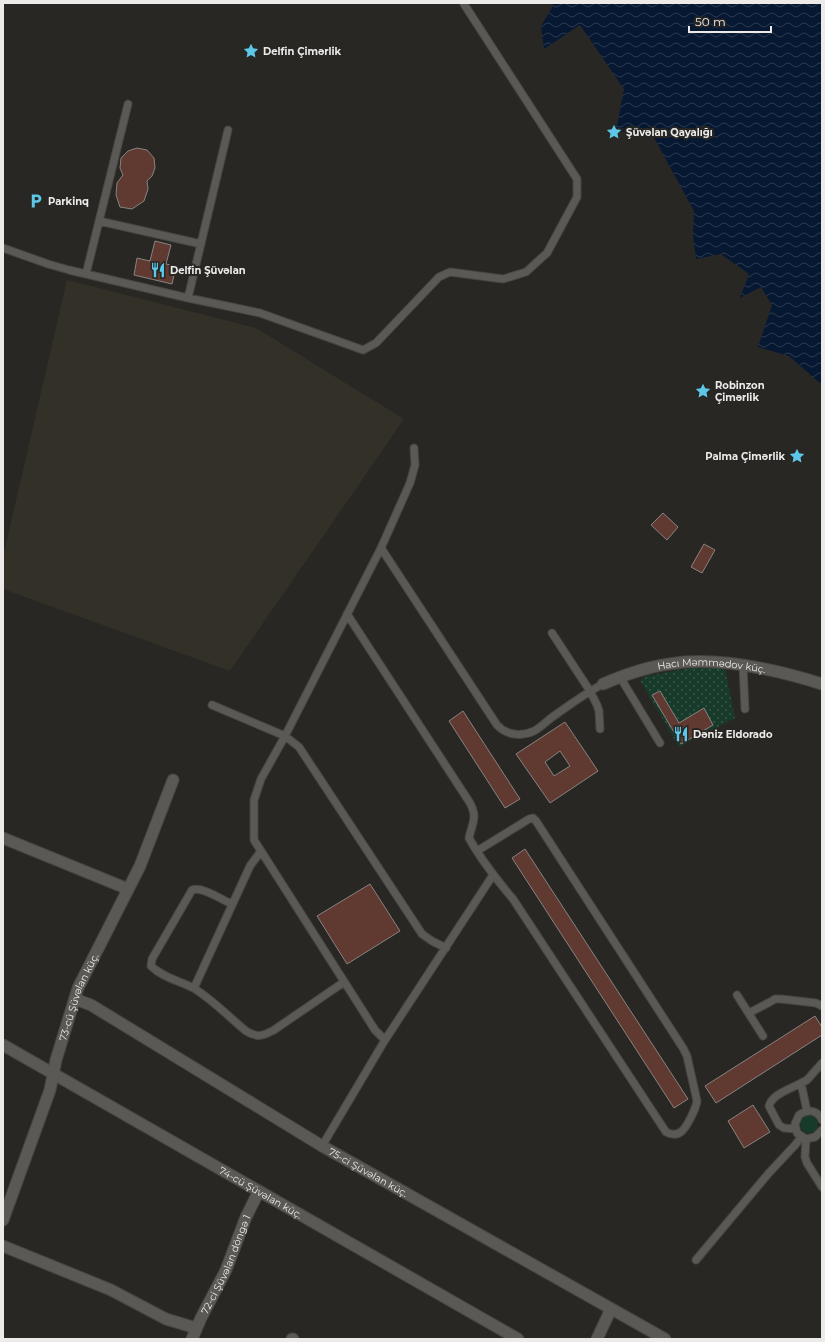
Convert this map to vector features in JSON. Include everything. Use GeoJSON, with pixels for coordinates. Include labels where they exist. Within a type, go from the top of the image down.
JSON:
{"type":"FeatureCollection","features":[{"type":"Feature","properties":{"kind":"street","name":"Hacı Məmmədov küç."},"geometry":{"type":"LineString","coordinates":[[603,684],[620,677],[670,663],[687,662],[733,664],[796,676],[822,684]]}},
{"type":"Feature","properties":{"kind":"street","name":"73-cü Şüvəlan küç."},"geometry":{"type":"LineString","coordinates":[[3,1220],[50,1090],[59,1048],[83,977],[140,866],[173,780]]}},
{"type":"Feature","properties":{"kind":"street"},"geometry":{"type":"LineString","coordinates":[[3,838],[128,889]]}},
{"type":"Feature","properties":{"kind":"street","name":"75-ci Şüvəlan küç."},"geometry":{"type":"LineString","coordinates":[[75,999],[92,1005],[322,1146],[665,1339]]}},
{"type":"Feature","properties":{"kind":"street","name":"74-cü Şüvəlan küç."},"geometry":{"type":"LineString","coordinates":[[3,1045],[518,1339]]}},
{"type":"Feature","properties":{"kind":"street","name":"72-ci Şüvəlan döngə 1"},"geometry":{"type":"LineString","coordinates":[[192,1339],[196,1328],[226,1270],[246,1217],[259,1191]]}},
{"type":"Feature","properties":{"kind":"street"},"geometry":{"type":"LineString","coordinates":[[3,1246],[111,1290],[161,1317],[196,1328]]}},
{"type":"Feature","properties":{"kind":"street"},"geometry":{"type":"LineString","coordinates":[[597,1339],[611,1309]]}},
{"type":"Feature","properties":{"kind":"lane"},"geometry":{"type":"LineString","coordinates":[[3,248],[48,264],[86,274],[260,313],[363,350],[376,343],[439,277],[450,272],[503,279],[526,272],[547,253],[577,197],[577,179],[464,4]]}},
{"type":"Feature","properties":{"kind":"lane"},"geometry":{"type":"LineString","coordinates":[[86,274],[128,104]]}},
{"type":"Feature","properties":{"kind":"lane"},"geometry":{"type":"LineString","coordinates":[[188,298],[228,130]]}},
{"type":"Feature","properties":{"kind":"lane"},"geometry":{"type":"LineString","coordinates":[[99,221],[201,244]]}},
{"type":"Feature","properties":{"kind":"lane"},"geometry":{"type":"LineString","coordinates":[[385,1040],[375,1030],[254,840],[254,800],[261,779],[285,736],[381,548],[410,483],[414,465],[414,448]]}},
{"type":"Feature","properties":{"kind":"lane"},"geometry":{"type":"LineString","coordinates":[[381,548],[497,725],[503,730],[511,734],[523,734],[534,731],[590,691],[603,684]]}},
{"type":"Feature","properties":{"kind":"lane"},"geometry":{"type":"LineString","coordinates":[[346,614],[470,803],[475,816],[469,838],[477,851],[493,875],[513,899],[666,1132],[675,1134],[681,1132],[685,1128],[698,1101],[687,1056],[536,821],[533,818],[528,819],[477,851]]}},
{"type":"Feature","properties":{"kind":"lane"},"geometry":{"type":"LineString","coordinates":[[552,633],[590,691],[599,711],[600,729]]}},
{"type":"Feature","properties":{"kind":"lane"},"geometry":{"type":"LineString","coordinates":[[743,666],[745,709]]}},
{"type":"Feature","properties":{"kind":"lane"},"geometry":{"type":"LineString","coordinates":[[620,677],[660,743]]}},
{"type":"Feature","properties":{"kind":"lane"},"geometry":{"type":"LineString","coordinates":[[212,705],[285,736],[300,747],[422,934],[432,942],[446,948]]}},
{"type":"Feature","properties":{"kind":"lane"},"geometry":{"type":"LineString","coordinates":[[194,988],[250,866],[261,851]]}},
{"type":"Feature","properties":{"kind":"lane"},"geometry":{"type":"LineString","coordinates":[[322,1146],[385,1040],[493,875]]}},
{"type":"Feature","properties":{"kind":"lane"},"geometry":{"type":"LineString","coordinates":[[232,904],[203,889],[192,890],[152,959],[152,966],[157,971],[194,988],[208,998],[246,1031],[252,1035],[258,1036],[265,1035],[274,1030],[344,982]]}},
{"type":"Feature","properties":{"kind":"lane"},"geometry":{"type":"LineString","coordinates":[[737,995],[763,1036]]}},
{"type":"Feature","properties":{"kind":"lane"},"geometry":{"type":"LineString","coordinates":[[749,1013],[770,1002],[781,999],[816,1003],[822,1006]]}},
{"type":"Feature","properties":{"kind":"lane"},"geometry":{"type":"LineString","coordinates":[[822,1063],[807,1080],[774,1098],[770,1102],[769,1106],[780,1125],[784,1128],[795,1129],[803,1138],[807,1163],[822,1187]]}},
{"type":"Feature","properties":{"kind":"lane"},"geometry":{"type":"LineString","coordinates":[[802,1083],[807,1111]]}},
{"type":"Feature","properties":{"kind":"lane"},"geometry":{"type":"LineString","coordinates":[[795,1129],[796,1119],[799,1115],[807,1111],[812,1111],[822,1117]]}},
{"type":"Feature","properties":{"kind":"lane"},"geometry":{"type":"LineString","coordinates":[[696,1260],[768,1174],[796,1144],[803,1138],[815,1137],[822,1130]]}},
{"type":"Feature","properties":{"kind":"shaded area"},"geometry":{"type":"Polygon","coordinates":[[[67,280],[256,328],[404,419],[230,671],[3,589],[3,557],[67,280]]]}},
{"type":"Feature","properties":{"kind":"green space"},"geometry":{"type":"Polygon","coordinates":[[[701,666],[725,669],[735,718],[679,747],[640,680],[647,676],[701,666]]]}},
{"type":"Feature","properties":{"kind":"green space"},"geometry":{"type":"Polygon","coordinates":[[[805,1115],[813,1115],[818,1120],[816,1131],[813,1133],[805,1133],[800,1128],[800,1120],[805,1115]]]}},
{"type":"Feature","properties":{"kind":"water"},"geometry":{"type":"Polygon","coordinates":[[[552,3],[822,3],[822,385],[789,356],[758,347],[772,305],[761,287],[740,298],[749,274],[721,254],[696,259],[693,236],[694,211],[652,134],[616,131],[624,89],[580,25],[544,49],[541,26],[553,6],[552,3]]]}},
{"type":"Feature","properties":{"kind":"building"},"geometry":{"type":"Polygon","coordinates":[[[137,148],[147,150],[154,158],[155,168],[152,176],[147,181],[148,189],[144,201],[132,209],[120,207],[116,195],[117,183],[123,175],[120,168],[121,158],[128,151],[137,148]]]}},
{"type":"Feature","properties":{"kind":"building"},"geometry":{"type":"Polygon","coordinates":[[[155,241],[171,245],[166,264],[176,266],[172,284],[134,275],[137,258],[150,261],[155,241]]]}},
{"type":"Feature","properties":{"kind":"building"},"geometry":{"type":"Polygon","coordinates":[[[663,513],[678,527],[667,540],[651,525],[663,513]]]}},
{"type":"Feature","properties":{"kind":"building"},"geometry":{"type":"Polygon","coordinates":[[[704,544],[715,550],[702,573],[691,567],[704,544]]]}},
{"type":"Feature","properties":{"kind":"building"},"geometry":{"type":"Polygon","coordinates":[[[660,691],[679,723],[704,708],[713,725],[681,744],[652,695],[660,691]]]}},
{"type":"Feature","properties":{"kind":"building"},"geometry":{"type":"Polygon","coordinates":[[[463,711],[520,799],[505,808],[449,721],[463,711]]]}},
{"type":"Feature","properties":{"kind":"building"},"geometry":{"type":"Polygon","coordinates":[[[565,722],[598,771],[550,803],[516,754],[565,722]],[[560,751],[545,762],[554,776],[570,766],[560,751]]]}},
{"type":"Feature","properties":{"kind":"building"},"geometry":{"type":"Polygon","coordinates":[[[525,849],[688,1099],[674,1108],[512,858],[525,849]]]}},
{"type":"Feature","properties":{"kind":"building"},"geometry":{"type":"Polygon","coordinates":[[[370,884],[400,931],[347,964],[317,916],[370,884]]]}},
{"type":"Feature","properties":{"kind":"building"},"geometry":{"type":"Polygon","coordinates":[[[815,1016],[822,1027],[822,1035],[716,1103],[705,1086],[815,1016]]]}},
{"type":"Feature","properties":{"kind":"building"},"geometry":{"type":"Polygon","coordinates":[[[753,1105],[770,1132],[744,1148],[728,1121],[753,1105]]]}},
{"type":"Feature","properties":{"kind":"place","name":"Delfin Çimərlik"},"geometry":{"type":"Point","coordinates":[251,51]}},
{"type":"Feature","properties":{"kind":"place","name":"Şüvəlan Qayalığı"},"geometry":{"type":"Point","coordinates":[614,132]}},
{"type":"Feature","properties":{"kind":"place","name":"Parkinq"},"geometry":{"type":"Point","coordinates":[36,201]}},
{"type":"Feature","properties":{"kind":"place","name":"Delfin Şüvəlan"},"geometry":{"type":"Point","coordinates":[158,270]}},
{"type":"Feature","properties":{"kind":"place","name":"Robinzon Çimərlik"},"geometry":{"type":"Point","coordinates":[703,391]}},
{"type":"Feature","properties":{"kind":"place","name":"Palma Çimərlik"},"geometry":{"type":"Point","coordinates":[797,456]}},
{"type":"Feature","properties":{"kind":"place","name":"Dəniz Eldorado"},"geometry":{"type":"Point","coordinates":[681,734]}}]}
